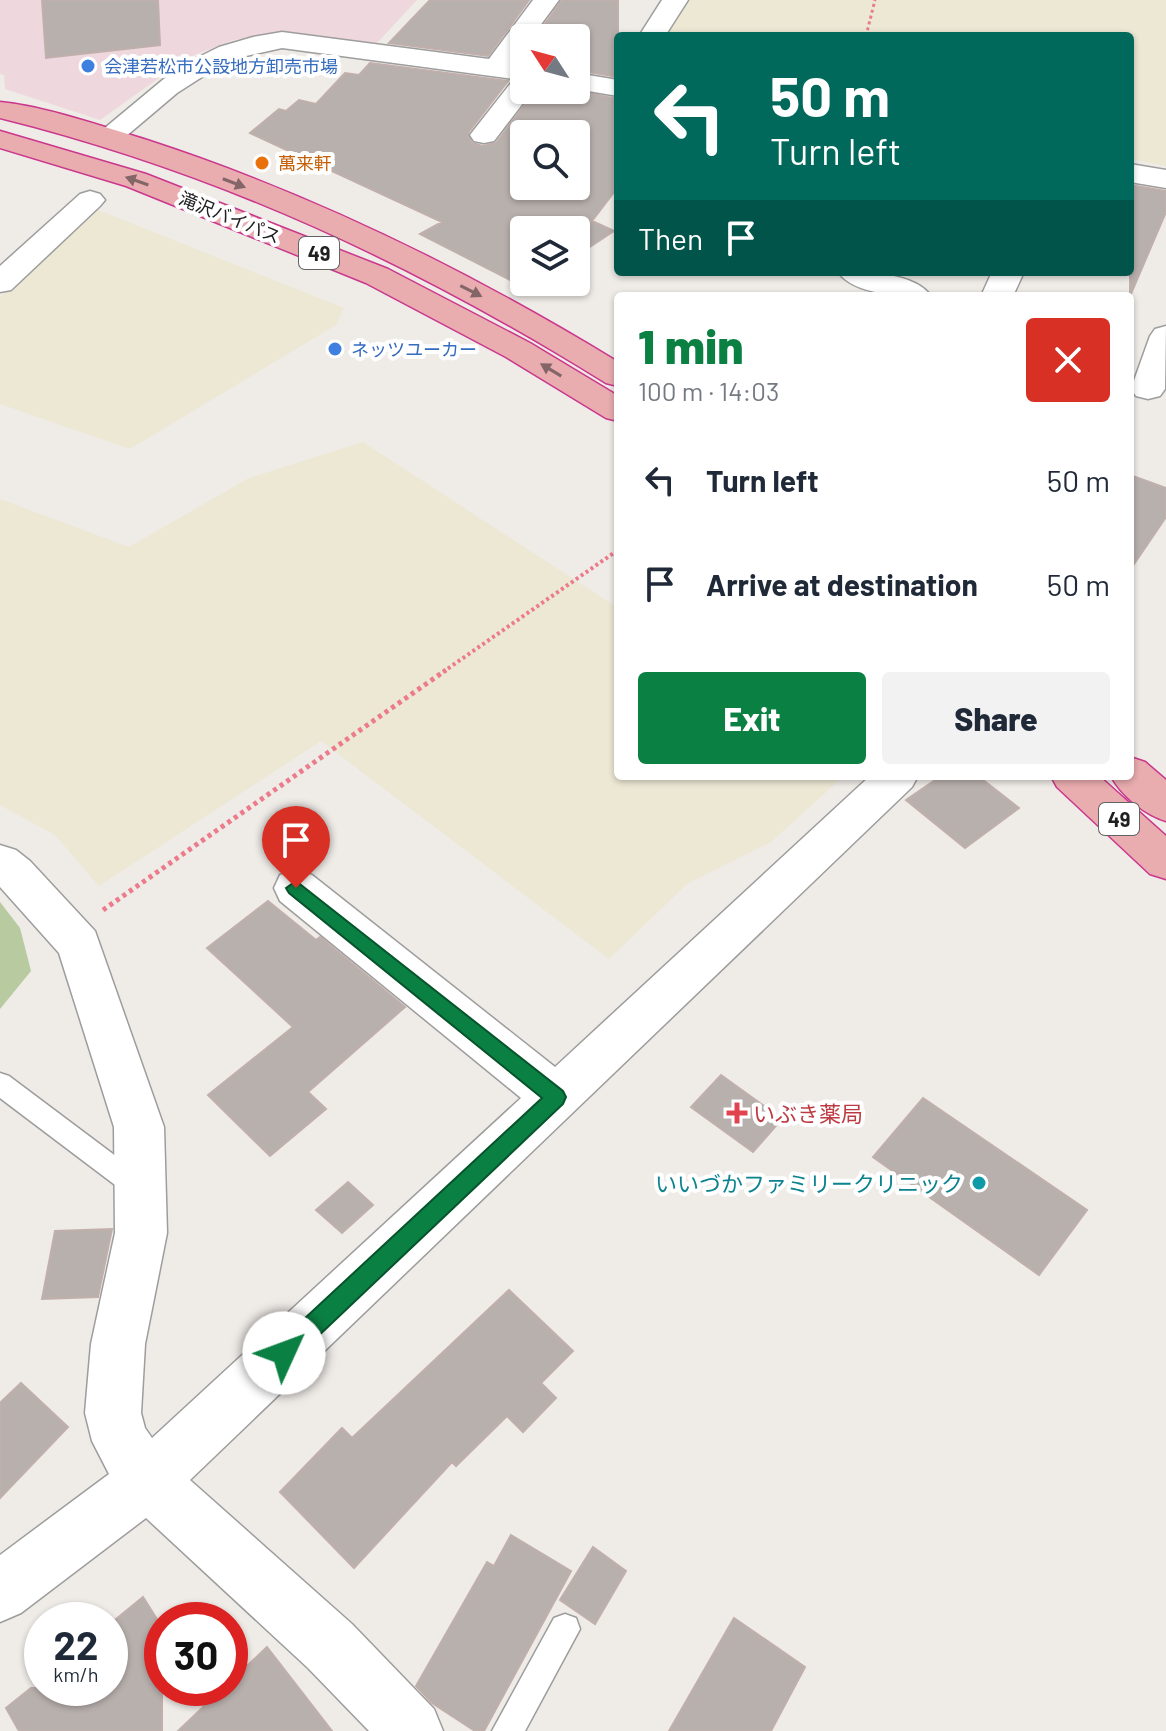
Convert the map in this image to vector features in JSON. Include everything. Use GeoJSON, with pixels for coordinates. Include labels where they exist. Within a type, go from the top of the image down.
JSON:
{"type":"FeatureCollection","features":[{"type":"Feature","properties":{"kind":"highway","name":"滝沢バイパス"},"geometry":{"type":"LineString","coordinates":[[0,109],[108,137],[176,160],[374,240],[501,306],[614,374]]}},
{"type":"Feature","properties":{"kind":"highway","name":"滝沢バイパス"},"geometry":{"type":"LineString","coordinates":[[0,139],[136,180],[377,276],[518,350],[614,409]]}},
{"type":"Feature","properties":{"kind":"highway","name":"49"},"geometry":{"type":"LineString","coordinates":[[1134,777],[1166,805]]}},
{"type":"Feature","properties":{"kind":"highway","name":"49"},"geometry":{"type":"LineString","coordinates":[[1076,780],[1166,862]]}},
{"type":"Feature","properties":{"kind":"street"},"geometry":{"type":"LineString","coordinates":[[496,68],[546,0]]}},
{"type":"Feature","properties":{"kind":"street"},"geometry":{"type":"LineString","coordinates":[[655,32],[675,0]]}},
{"type":"Feature","properties":{"kind":"street"},"geometry":{"type":"LineString","coordinates":[[108,137],[192,67],[220,53],[259,43],[282,40],[510,70]]}},
{"type":"Feature","properties":{"kind":"street"},"geometry":{"type":"LineString","coordinates":[[590,83],[614,87]]}},
{"type":"Feature","properties":{"kind":"street"},"geometry":{"type":"LineString","coordinates":[[484,135],[510,102]]}},
{"type":"Feature","properties":{"kind":"street"},"geometry":{"type":"LineString","coordinates":[[1134,174],[1166,179]]}},
{"type":"Feature","properties":{"kind":"street"},"geometry":{"type":"LineString","coordinates":[[0,283],[90,200]]}},
{"type":"Feature","properties":{"kind":"street"},"geometry":{"type":"LineString","coordinates":[[864,276],[905,292]]}},
{"type":"Feature","properties":{"kind":"street"},"geometry":{"type":"LineString","coordinates":[[1148,389],[1166,336]]}},
{"type":"Feature","properties":{"kind":"street"},"geometry":{"type":"LineString","coordinates":[[0,1592],[148,1481],[893,780]]}},
{"type":"Feature","properties":{"kind":"street"},"geometry":{"type":"LineString","coordinates":[[0,862],[14,873],[79,944],[139,1127],[141,1233],[118,1344],[113,1413],[120,1441],[148,1481],[330,1646],[412,1731]]}},
{"type":"Feature","properties":{"kind":"street"},"geometry":{"type":"LineString","coordinates":[[296,888],[556,1097]]}},
{"type":"Feature","properties":{"kind":"lane"},"geometry":{"type":"LineString","coordinates":[[0,1084],[140,1189]]}},
{"type":"Feature","properties":{"kind":"lane"},"geometry":{"type":"LineString","coordinates":[[508,1731],[565,1629]]}},
{"type":"Feature","properties":{"kind":"path"},"geometry":{"type":"LineString","coordinates":[[867,32],[875,0]]}},
{"type":"Feature","properties":{"kind":"path"},"geometry":{"type":"LineString","coordinates":[[69,933],[614,553]]}},
{"type":"Feature","properties":{"kind":"shaded area","name":"会津若松市公設地方卸売市場"},"geometry":{"type":"Polygon","coordinates":[[[0,0],[417,0],[377,43],[276,32],[234,40],[187,58],[100,120],[5,89],[4,75],[0,74],[0,0]]]}},
{"type":"Feature","properties":{"kind":"shaded area"},"geometry":{"type":"Polygon","coordinates":[[[682,0],[1166,0],[1166,166],[1134,160],[1134,32],[661,32],[682,0]]]}},
{"type":"Feature","properties":{"kind":"shaded area"},"geometry":{"type":"Polygon","coordinates":[[[93,208],[344,308],[336,325],[130,449],[0,404],[0,297],[93,208]]]}},
{"type":"Feature","properties":{"kind":"shaded area"},"geometry":{"type":"Polygon","coordinates":[[[363,442],[614,605],[614,780],[840,780],[771,842],[687,884],[609,959],[321,741],[99,886],[55,835],[0,805],[0,499],[129,547],[249,478],[363,442]]]}},
{"type":"Feature","properties":{"kind":"green space"},"geometry":{"type":"Polygon","coordinates":[[[0,902],[20,928],[31,971],[0,1009],[0,902]]]}},
{"type":"Feature","properties":{"kind":"building"},"geometry":{"type":"Polygon","coordinates":[[[42,0],[158,0],[160,45],[46,58],[42,0]]]}},
{"type":"Feature","properties":{"kind":"building"},"geometry":{"type":"Polygon","coordinates":[[[430,0],[529,0],[488,56],[389,43],[430,0]]]}},
{"type":"Feature","properties":{"kind":"building"},"geometry":{"type":"Polygon","coordinates":[[[562,0],[618,0],[614,76],[590,72],[590,24],[545,24],[562,0]]]}},
{"type":"Feature","properties":{"kind":"building"},"geometry":{"type":"Polygon","coordinates":[[[370,63],[508,81],[468,133],[472,143],[483,146],[496,143],[510,124],[510,200],[590,200],[590,120],[513,120],[525,104],[590,104],[590,93],[614,98],[614,192],[592,221],[614,231],[590,247],[590,216],[510,216],[510,280],[420,234],[442,222],[250,133],[279,109],[286,111],[299,100],[316,104],[345,73],[359,75],[370,63]]]}},
{"type":"Feature","properties":{"kind":"building"},"geometry":{"type":"Polygon","coordinates":[[[1134,186],[1166,191],[1166,212],[1130,292],[1130,276],[1134,276],[1134,186]]]}},
{"type":"Feature","properties":{"kind":"building"},"geometry":{"type":"Polygon","coordinates":[[[1134,476],[1166,488],[1166,517],[1134,564],[1134,476]]]}},
{"type":"Feature","properties":{"kind":"building"},"geometry":{"type":"Polygon","coordinates":[[[935,780],[983,780],[1019,808],[965,848],[906,800],[935,780]]]}},
{"type":"Feature","properties":{"kind":"building"},"geometry":{"type":"Polygon","coordinates":[[[268,901],[316,940],[320,937],[405,1007],[308,1092],[326,1109],[270,1156],[208,1095],[293,1027],[207,948],[268,901]]]}},
{"type":"Feature","properties":{"kind":"building","name":"いぶき薬局"},"geometry":{"type":"Polygon","coordinates":[[[721,1075],[782,1119],[753,1152],[691,1107],[721,1075]]]}},
{"type":"Feature","properties":{"kind":"building","name":"いいづかファミリークリニック"},"geometry":{"type":"Polygon","coordinates":[[[923,1098],[1087,1210],[1039,1275],[873,1157],[923,1098]]]}},
{"type":"Feature","properties":{"kind":"building"},"geometry":{"type":"Polygon","coordinates":[[[348,1182],[373,1205],[342,1233],[316,1210],[348,1182]]]}},
{"type":"Feature","properties":{"kind":"building"},"geometry":{"type":"Polygon","coordinates":[[[112,1229],[98,1297],[42,1299],[55,1231],[112,1229]]]}},
{"type":"Feature","properties":{"kind":"building"},"geometry":{"type":"Polygon","coordinates":[[[509,1290],[573,1351],[541,1383],[556,1398],[523,1432],[507,1416],[456,1466],[452,1462],[354,1568],[280,1492],[342,1428],[352,1438],[509,1290]]]}},
{"type":"Feature","properties":{"kind":"building"},"geometry":{"type":"Polygon","coordinates":[[[21,1383],[68,1427],[0,1498],[0,1403],[21,1383]]]}},
{"type":"Feature","properties":{"kind":"building"},"geometry":{"type":"Polygon","coordinates":[[[511,1535],[571,1571],[484,1731],[475,1731],[432,1703],[416,1686],[487,1562],[494,1566],[511,1535]]]}},
{"type":"Feature","properties":{"kind":"building"},"geometry":{"type":"Polygon","coordinates":[[[593,1547],[626,1571],[595,1624],[560,1600],[593,1547]]]}},
{"type":"Feature","properties":{"kind":"building"},"geometry":{"type":"Polygon","coordinates":[[[143,1597],[146,1602],[144,1706],[162,1706],[162,1731],[19,1731],[6,1708],[24,1694],[24,1706],[128,1706],[128,1609],[143,1597]]]}},
{"type":"Feature","properties":{"kind":"building"},"geometry":{"type":"Polygon","coordinates":[[[734,1618],[805,1667],[771,1731],[669,1731],[734,1618]]]}},
{"type":"Feature","properties":{"kind":"building"},"geometry":{"type":"Polygon","coordinates":[[[267,1647],[332,1731],[178,1731],[204,1706],[248,1706],[248,1665],[267,1647]]]}},
{"type":"Feature","properties":{"kind":"place","name":"会津若松市公設地方卸売市場"},"geometry":{"type":"Point","coordinates":[88,66]}},
{"type":"Feature","properties":{"kind":"place","name":"萬来軒"},"geometry":{"type":"Point","coordinates":[262,163]}},
{"type":"Feature","properties":{"kind":"place","name":"ネッツユーカー"},"geometry":{"type":"Point","coordinates":[335,349]}},
{"type":"Feature","properties":{"kind":"place","name":"いぶき薬局"},"geometry":{"type":"Point","coordinates":[737,1113]}},
{"type":"Feature","properties":{"kind":"place","name":"いいづかファミリークリニック"},"geometry":{"type":"Point","coordinates":[979,1183]}},
{"type":"Feature","properties":{"kind":"route"},"geometry":{"type":"LineString","coordinates":[[284,1353],[556,1097],[296,888]]}}]}
